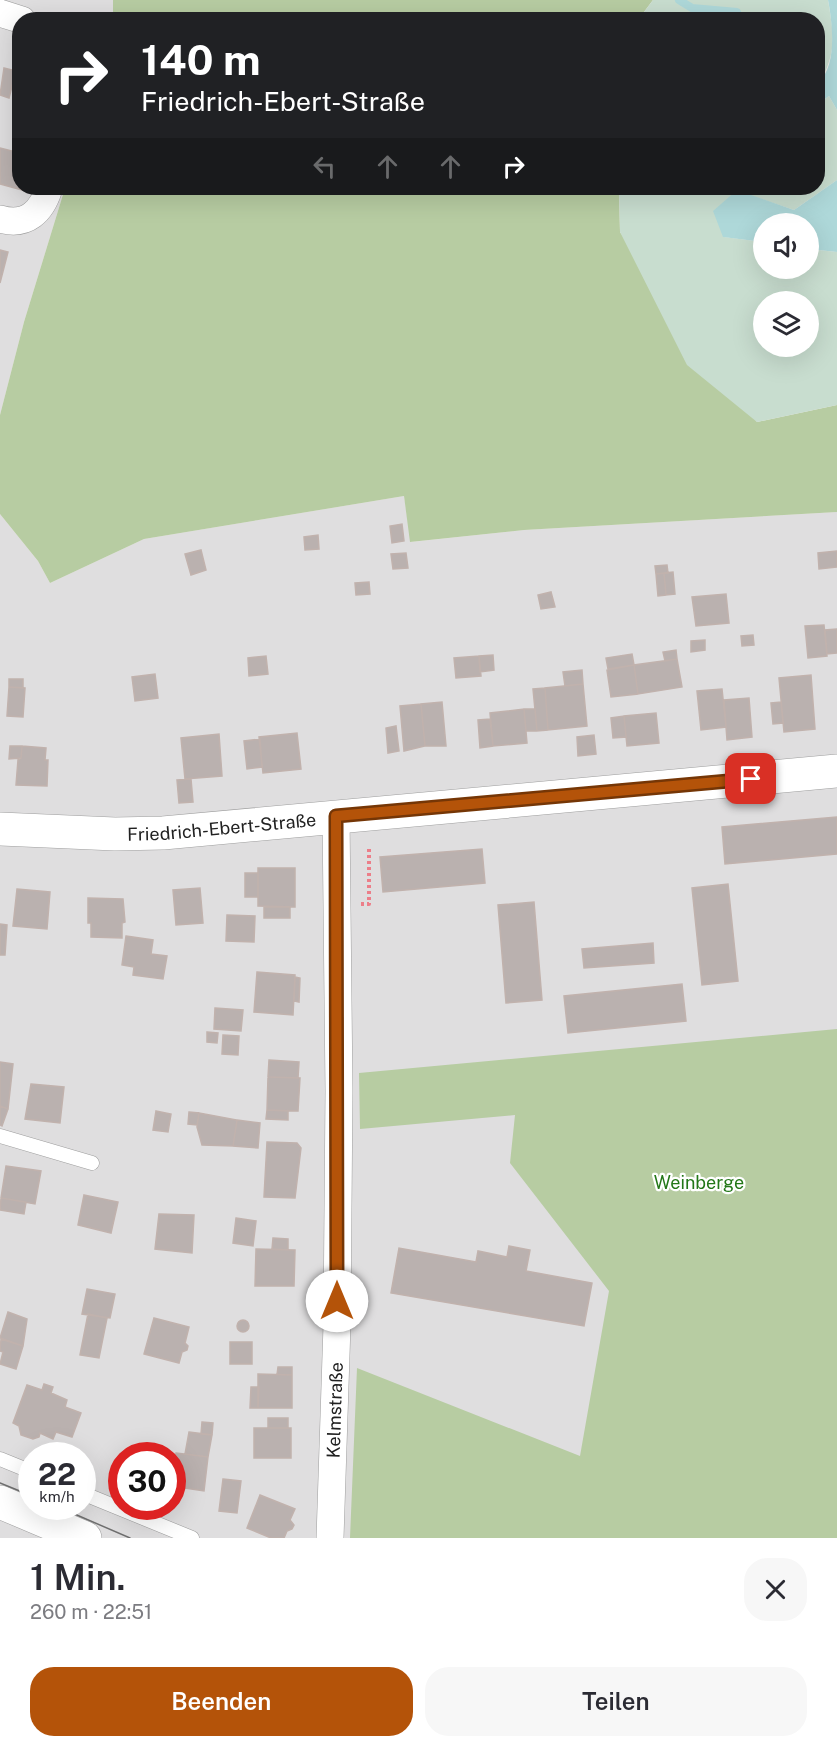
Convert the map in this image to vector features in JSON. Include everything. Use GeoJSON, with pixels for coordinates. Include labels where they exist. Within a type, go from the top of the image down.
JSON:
{"type":"FeatureCollection","features":[{"type":"Feature","properties":{"kind":"street"},"geometry":{"type":"LineString","coordinates":[[0,219],[7,221],[31,217],[43,206],[47,195]]}},
{"type":"Feature","properties":{"kind":"street","name":"Friedrich-Ebert-Straße"},"geometry":{"type":"LineString","coordinates":[[0,829],[115,834],[163,833],[837,771]]}},
{"type":"Feature","properties":{"kind":"street","name":"Kelmstraße"},"geometry":{"type":"LineString","coordinates":[[330,1538],[337,1301],[339,1080],[336,816]]}},
{"type":"Feature","properties":{"kind":"street"},"geometry":{"type":"LineString","coordinates":[[0,1502],[85,1538]]}},
{"type":"Feature","properties":{"kind":"lane"},"geometry":{"type":"LineString","coordinates":[[0,1136],[92,1163]]}},
{"type":"Feature","properties":{"kind":"lane"},"geometry":{"type":"LineString","coordinates":[[0,1459],[18,1466]]}},
{"type":"Feature","properties":{"kind":"lane"},"geometry":{"type":"LineString","coordinates":[[96,1499],[192,1538]]}},
{"type":"Feature","properties":{"kind":"shaded area"},"geometry":{"type":"Polygon","coordinates":[[[0,0],[113,0],[113,12],[12,12],[12,195],[63,195],[24,322],[0,415],[0,0]]]}},
{"type":"Feature","properties":{"kind":"shaded area"},"geometry":{"type":"Polygon","coordinates":[[[404,496],[411,542],[524,530],[837,512],[837,1538],[0,1538],[0,514],[38,561],[50,583],[144,539],[404,496]]]}},
{"type":"Feature","properties":{"kind":"green space"},"geometry":{"type":"Polygon","coordinates":[[[113,0],[653,0],[644,12],[113,12],[113,0]]]}},
{"type":"Feature","properties":{"kind":"green space"},"geometry":{"type":"Polygon","coordinates":[[[653,0],[828,0],[833,34],[829,62],[825,72],[825,12],[644,12],[653,0]]]}},
{"type":"Feature","properties":{"kind":"green space"},"geometry":{"type":"Polygon","coordinates":[[[829,96],[837,110],[837,180],[825,188],[825,99],[829,96]]]}},
{"type":"Feature","properties":{"kind":"green space"},"geometry":{"type":"Polygon","coordinates":[[[63,195],[619,195],[620,232],[757,422],[837,405],[837,512],[524,530],[410,542],[404,496],[144,539],[50,583],[38,561],[0,514],[0,415],[24,322],[63,195]]]}},
{"type":"Feature","properties":{"kind":"green space"},"geometry":{"type":"Polygon","coordinates":[[[619,195],[736,195],[724,237],[753,241],[753,279],[819,279],[819,250],[837,252],[837,405],[757,422],[687,365],[620,232],[619,195]]]}},
{"type":"Feature","properties":{"kind":"green space"},"geometry":{"type":"Polygon","coordinates":[[[749,195],[816,195],[794,210],[749,195]]]}},
{"type":"Feature","properties":{"kind":"green space","name":"Weinberge"},"geometry":{"type":"Polygon","coordinates":[[[837,1029],[837,1538],[350,1538],[357,1368],[580,1456],[609,1291],[510,1163],[515,1115],[360,1129],[359,1073],[837,1029]]]}},
{"type":"Feature","properties":{"kind":"water"},"geometry":{"type":"Polygon","coordinates":[[[828,0],[837,0],[837,110],[829,96],[825,99],[825,74],[832,45],[828,0]]]}},
{"type":"Feature","properties":{"kind":"water"},"geometry":{"type":"Polygon","coordinates":[[[837,180],[837,252],[819,250],[819,213],[753,213],[753,241],[723,237],[713,211],[731,195],[751,195],[794,210],[816,195],[825,195],[825,188],[837,180]]]}},
{"type":"Feature","properties":{"kind":"building"},"geometry":{"type":"Polygon","coordinates":[[[4,68],[12,70],[9,98],[0,95],[4,68]]]}},
{"type":"Feature","properties":{"kind":"building"},"geometry":{"type":"Polygon","coordinates":[[[0,148],[12,151],[12,187],[0,184],[0,148]]]}},
{"type":"Feature","properties":{"kind":"building"},"geometry":{"type":"Polygon","coordinates":[[[0,250],[8,252],[0,283],[0,250]]]}},
{"type":"Feature","properties":{"kind":"building"},"geometry":{"type":"Polygon","coordinates":[[[402,524],[404,541],[392,543],[390,526],[402,524]]]}},
{"type":"Feature","properties":{"kind":"building"},"geometry":{"type":"Polygon","coordinates":[[[318,535],[319,549],[305,550],[304,537],[318,535]]]}},
{"type":"Feature","properties":{"kind":"building"},"geometry":{"type":"Polygon","coordinates":[[[201,550],[206,570],[191,575],[185,554],[201,550]]]}},
{"type":"Feature","properties":{"kind":"building"},"geometry":{"type":"Polygon","coordinates":[[[837,551],[837,567],[819,569],[818,553],[837,551]]]}},
{"type":"Feature","properties":{"kind":"building"},"geometry":{"type":"Polygon","coordinates":[[[406,553],[408,568],[393,569],[391,554],[406,553]]]}},
{"type":"Feature","properties":{"kind":"building"},"geometry":{"type":"Polygon","coordinates":[[[667,565],[668,573],[656,574],[655,566],[667,565]]]}},
{"type":"Feature","properties":{"kind":"building"},"geometry":{"type":"Polygon","coordinates":[[[673,572],[675,594],[666,595],[664,573],[673,572]]]}},
{"type":"Feature","properties":{"kind":"building"},"geometry":{"type":"Polygon","coordinates":[[[664,573],[666,595],[658,596],[656,574],[664,573]]]}},
{"type":"Feature","properties":{"kind":"building"},"geometry":{"type":"Polygon","coordinates":[[[369,582],[370,594],[356,595],[355,583],[369,582]]]}},
{"type":"Feature","properties":{"kind":"building"},"geometry":{"type":"Polygon","coordinates":[[[551,592],[555,607],[541,609],[538,595],[551,592]]]}},
{"type":"Feature","properties":{"kind":"building"},"geometry":{"type":"Polygon","coordinates":[[[726,594],[729,623],[696,626],[692,597],[726,594]]]}},
{"type":"Feature","properties":{"kind":"building"},"geometry":{"type":"Polygon","coordinates":[[[824,625],[827,656],[808,658],[805,626],[824,625]]]}},
{"type":"Feature","properties":{"kind":"building"},"geometry":{"type":"Polygon","coordinates":[[[837,629],[837,653],[827,654],[825,630],[837,629]]]}},
{"type":"Feature","properties":{"kind":"building"},"geometry":{"type":"Polygon","coordinates":[[[753,635],[754,645],[742,646],[741,636],[753,635]]]}},
{"type":"Feature","properties":{"kind":"building"},"geometry":{"type":"Polygon","coordinates":[[[705,640],[705,650],[691,652],[691,641],[705,640]]]}},
{"type":"Feature","properties":{"kind":"building"},"geometry":{"type":"Polygon","coordinates":[[[676,650],[677,659],[665,661],[663,652],[676,650]]]}},
{"type":"Feature","properties":{"kind":"building"},"geometry":{"type":"Polygon","coordinates":[[[632,654],[634,665],[608,669],[606,658],[632,654]]]}},
{"type":"Feature","properties":{"kind":"building"},"geometry":{"type":"Polygon","coordinates":[[[493,655],[494,670],[480,672],[479,656],[493,655]]]}},
{"type":"Feature","properties":{"kind":"building"},"geometry":{"type":"Polygon","coordinates":[[[266,656],[268,674],[249,676],[248,658],[266,656]]]}},
{"type":"Feature","properties":{"kind":"building"},"geometry":{"type":"Polygon","coordinates":[[[479,656],[481,676],[456,678],[454,658],[479,656]]]}},
{"type":"Feature","properties":{"kind":"building"},"geometry":{"type":"Polygon","coordinates":[[[677,659],[682,687],[638,694],[634,665],[677,659]]]}},
{"type":"Feature","properties":{"kind":"building"},"geometry":{"type":"Polygon","coordinates":[[[634,665],[638,694],[611,697],[607,670],[634,665]]]}},
{"type":"Feature","properties":{"kind":"building"},"geometry":{"type":"Polygon","coordinates":[[[582,670],[583,684],[565,686],[563,672],[582,670]]]}},
{"type":"Feature","properties":{"kind":"building"},"geometry":{"type":"Polygon","coordinates":[[[155,674],[158,698],[135,701],[132,677],[155,674]]]}},
{"type":"Feature","properties":{"kind":"building"},"geometry":{"type":"Polygon","coordinates":[[[811,675],[815,729],[784,732],[779,678],[811,675]]]}},
{"type":"Feature","properties":{"kind":"building"},"geometry":{"type":"Polygon","coordinates":[[[9,679],[23,679],[23,688],[9,687],[9,679]]]}},
{"type":"Feature","properties":{"kind":"building"},"geometry":{"type":"Polygon","coordinates":[[[583,684],[587,726],[548,730],[545,688],[583,684]]]}},
{"type":"Feature","properties":{"kind":"building"},"geometry":{"type":"Polygon","coordinates":[[[9,687],[25,688],[23,717],[7,716],[9,687]]]}},
{"type":"Feature","properties":{"kind":"building"},"geometry":{"type":"Polygon","coordinates":[[[545,688],[548,730],[537,731],[533,689],[545,688]]]}},
{"type":"Feature","properties":{"kind":"building"},"geometry":{"type":"Polygon","coordinates":[[[722,689],[726,727],[701,730],[697,691],[722,689]]]}},
{"type":"Feature","properties":{"kind":"building"},"geometry":{"type":"Polygon","coordinates":[[[749,698],[752,737],[727,740],[724,700],[749,698]]]}},
{"type":"Feature","properties":{"kind":"building"},"geometry":{"type":"Polygon","coordinates":[[[442,702],[446,746],[425,746],[421,704],[442,702]]]}},
{"type":"Feature","properties":{"kind":"building"},"geometry":{"type":"Polygon","coordinates":[[[781,702],[783,723],[773,724],[771,703],[781,702]]]}},
{"type":"Feature","properties":{"kind":"building"},"geometry":{"type":"Polygon","coordinates":[[[421,704],[425,746],[404,751],[400,706],[421,704]]]}},
{"type":"Feature","properties":{"kind":"building"},"geometry":{"type":"Polygon","coordinates":[[[524,709],[527,743],[493,746],[490,713],[524,709]]]}},
{"type":"Feature","properties":{"kind":"building"},"geometry":{"type":"Polygon","coordinates":[[[524,709],[535,709],[537,731],[526,731],[524,709]]]}},
{"type":"Feature","properties":{"kind":"building"},"geometry":{"type":"Polygon","coordinates":[[[656,713],[659,743],[627,746],[624,716],[656,713]]]}},
{"type":"Feature","properties":{"kind":"building"},"geometry":{"type":"Polygon","coordinates":[[[624,716],[626,737],[613,738],[611,718],[624,716]]]}},
{"type":"Feature","properties":{"kind":"building"},"geometry":{"type":"Polygon","coordinates":[[[490,719],[493,746],[480,748],[478,720],[490,719]]]}},
{"type":"Feature","properties":{"kind":"building"},"geometry":{"type":"Polygon","coordinates":[[[396,726],[399,751],[388,753],[386,728],[396,726]]]}},
{"type":"Feature","properties":{"kind":"building"},"geometry":{"type":"Polygon","coordinates":[[[297,733],[301,769],[263,773],[259,737],[297,733]]]}},
{"type":"Feature","properties":{"kind":"building"},"geometry":{"type":"Polygon","coordinates":[[[219,734],[222,776],[185,779],[181,738],[219,734]]]}},
{"type":"Feature","properties":{"kind":"building"},"geometry":{"type":"Polygon","coordinates":[[[594,735],[596,754],[578,756],[577,737],[594,735]]]}},
{"type":"Feature","properties":{"kind":"building"},"geometry":{"type":"Polygon","coordinates":[[[260,739],[262,767],[247,769],[244,741],[260,739]]]}},
{"type":"Feature","properties":{"kind":"building"},"geometry":{"type":"Polygon","coordinates":[[[10,746],[22,746],[21,758],[9,759],[10,746]]]}},
{"type":"Feature","properties":{"kind":"building"},"geometry":{"type":"Polygon","coordinates":[[[22,746],[46,748],[47,786],[16,785],[18,760],[21,758],[22,746]]]}},
{"type":"Feature","properties":{"kind":"building"},"geometry":{"type":"Polygon","coordinates":[[[191,779],[193,802],[179,803],[177,780],[191,779]]]}},
{"type":"Feature","properties":{"kind":"building"},"geometry":{"type":"Polygon","coordinates":[[[837,817],[837,854],[725,864],[722,827],[837,817]]]}},
{"type":"Feature","properties":{"kind":"building"},"geometry":{"type":"Polygon","coordinates":[[[482,849],[485,883],[383,892],[380,857],[482,849]]]}},
{"type":"Feature","properties":{"kind":"building"},"geometry":{"type":"Polygon","coordinates":[[[258,868],[295,868],[295,907],[258,906],[258,868]]]}},
{"type":"Feature","properties":{"kind":"building"},"geometry":{"type":"Polygon","coordinates":[[[245,873],[258,873],[258,897],[245,897],[245,873]]]}},
{"type":"Feature","properties":{"kind":"building"},"geometry":{"type":"Polygon","coordinates":[[[728,884],[738,981],[702,985],[692,888],[728,884]]]}},
{"type":"Feature","properties":{"kind":"building"},"geometry":{"type":"Polygon","coordinates":[[[200,888],[203,923],[176,925],[173,890],[200,888]]]}},
{"type":"Feature","properties":{"kind":"building"},"geometry":{"type":"Polygon","coordinates":[[[17,889],[50,892],[47,929],[13,926],[17,889]]]}},
{"type":"Feature","properties":{"kind":"building"},"geometry":{"type":"Polygon","coordinates":[[[88,898],[123,899],[125,922],[122,923],[122,938],[91,937],[91,923],[88,923],[88,898]]]}},
{"type":"Feature","properties":{"kind":"building"},"geometry":{"type":"Polygon","coordinates":[[[534,902],[542,1000],[506,1003],[498,905],[534,902]]]}},
{"type":"Feature","properties":{"kind":"building"},"geometry":{"type":"Polygon","coordinates":[[[264,907],[290,907],[290,918],[264,918],[264,907]]]}},
{"type":"Feature","properties":{"kind":"building"},"geometry":{"type":"Polygon","coordinates":[[[227,915],[255,916],[254,942],[226,941],[227,915]]]}},
{"type":"Feature","properties":{"kind":"building"},"geometry":{"type":"Polygon","coordinates":[[[0,924],[7,925],[5,955],[0,955],[0,924]]]}},
{"type":"Feature","properties":{"kind":"building"},"geometry":{"type":"Polygon","coordinates":[[[126,936],[153,940],[151,954],[167,956],[163,979],[133,975],[134,967],[122,965],[126,936]]]}},
{"type":"Feature","properties":{"kind":"building"},"geometry":{"type":"Polygon","coordinates":[[[653,943],[654,963],[584,968],[582,949],[653,943]]]}},
{"type":"Feature","properties":{"kind":"building"},"geometry":{"type":"Polygon","coordinates":[[[257,972],[295,975],[293,1015],[254,1012],[257,972]]]}},
{"type":"Feature","properties":{"kind":"building"},"geometry":{"type":"Polygon","coordinates":[[[295,977],[300,978],[299,1002],[294,1001],[295,977]]]}},
{"type":"Feature","properties":{"kind":"building"},"geometry":{"type":"Polygon","coordinates":[[[682,984],[686,1021],[568,1033],[564,996],[682,984]]]}},
{"type":"Feature","properties":{"kind":"building"},"geometry":{"type":"Polygon","coordinates":[[[215,1008],[243,1010],[241,1031],[214,1029],[215,1008]]]}},
{"type":"Feature","properties":{"kind":"building"},"geometry":{"type":"Polygon","coordinates":[[[207,1032],[218,1033],[217,1043],[207,1042],[207,1032]]]}},
{"type":"Feature","properties":{"kind":"building"},"geometry":{"type":"Polygon","coordinates":[[[223,1035],[239,1036],[238,1055],[222,1054],[223,1035]]]}},
{"type":"Feature","properties":{"kind":"building"},"geometry":{"type":"Polygon","coordinates":[[[269,1060],[299,1062],[298,1078],[268,1077],[269,1060]]]}},
{"type":"Feature","properties":{"kind":"building"},"geometry":{"type":"Polygon","coordinates":[[[0,1062],[13,1064],[8,1109],[0,1106],[0,1062]]]}},
{"type":"Feature","properties":{"kind":"building"},"geometry":{"type":"Polygon","coordinates":[[[268,1077],[300,1078],[298,1111],[267,1110],[268,1077]]]}},
{"type":"Feature","properties":{"kind":"building"},"geometry":{"type":"Polygon","coordinates":[[[31,1084],[64,1087],[60,1123],[25,1119],[31,1084]]]}},
{"type":"Feature","properties":{"kind":"building"},"geometry":{"type":"Polygon","coordinates":[[[0,1106],[8,1109],[2,1126],[0,1125],[0,1106]]]}},
{"type":"Feature","properties":{"kind":"building"},"geometry":{"type":"Polygon","coordinates":[[[267,1110],[288,1111],[288,1120],[266,1119],[267,1110]]]}},
{"type":"Feature","properties":{"kind":"building"},"geometry":{"type":"Polygon","coordinates":[[[156,1111],[171,1114],[168,1132],[153,1130],[156,1111]]]}},
{"type":"Feature","properties":{"kind":"building"},"geometry":{"type":"Polygon","coordinates":[[[189,1112],[199,1113],[197,1125],[188,1124],[189,1112]]]}},
{"type":"Feature","properties":{"kind":"building"},"geometry":{"type":"Polygon","coordinates":[[[199,1113],[237,1120],[233,1146],[202,1145],[197,1127],[199,1113]]]}},
{"type":"Feature","properties":{"kind":"building"},"geometry":{"type":"Polygon","coordinates":[[[237,1120],[260,1123],[258,1148],[233,1146],[237,1120]]]}},
{"type":"Feature","properties":{"kind":"building"},"geometry":{"type":"Polygon","coordinates":[[[267,1142],[297,1143],[301,1148],[295,1198],[264,1197],[267,1142]]]}},
{"type":"Feature","properties":{"kind":"building"},"geometry":{"type":"Polygon","coordinates":[[[6,1166],[41,1171],[35,1204],[1,1198],[6,1166]]]}},
{"type":"Feature","properties":{"kind":"building"},"geometry":{"type":"Polygon","coordinates":[[[84,1195],[118,1202],[111,1233],[78,1225],[84,1195]]]}},
{"type":"Feature","properties":{"kind":"building"},"geometry":{"type":"Polygon","coordinates":[[[1,1198],[26,1202],[24,1214],[0,1210],[1,1198]]]}},
{"type":"Feature","properties":{"kind":"building"},"geometry":{"type":"Polygon","coordinates":[[[159,1214],[194,1215],[192,1253],[155,1249],[159,1214]]]}},
{"type":"Feature","properties":{"kind":"building"},"geometry":{"type":"Polygon","coordinates":[[[236,1218],[256,1221],[253,1246],[233,1243],[236,1218]]]}},
{"type":"Feature","properties":{"kind":"building"},"geometry":{"type":"Polygon","coordinates":[[[273,1238],[288,1239],[288,1250],[272,1249],[273,1238]]]}},
{"type":"Feature","properties":{"kind":"building"},"geometry":{"type":"Polygon","coordinates":[[[509,1246],[530,1250],[526,1271],[592,1283],[584,1326],[391,1293],[399,1248],[476,1262],[478,1251],[507,1257],[509,1246]]]}},
{"type":"Feature","properties":{"kind":"building"},"geometry":{"type":"Polygon","coordinates":[[[256,1249],[295,1250],[294,1286],[255,1286],[256,1249]]]}},
{"type":"Feature","properties":{"kind":"building"},"geometry":{"type":"Polygon","coordinates":[[[87,1289],[115,1294],[110,1318],[82,1314],[87,1289]]]}},
{"type":"Feature","properties":{"kind":"building"},"geometry":{"type":"Polygon","coordinates":[[[8,1312],[27,1319],[23,1346],[0,1338],[8,1312]]]}},
{"type":"Feature","properties":{"kind":"building"},"geometry":{"type":"Polygon","coordinates":[[[88,1314],[107,1318],[99,1358],[80,1355],[88,1314]]]}},
{"type":"Feature","properties":{"kind":"building"},"geometry":{"type":"Polygon","coordinates":[[[154,1318],[189,1327],[185,1343],[188,1346],[187,1350],[182,1352],[179,1363],[144,1354],[154,1318]]]}},
{"type":"Feature","properties":{"kind":"building"},"geometry":{"type":"Polygon","coordinates":[[[243,1320],[249,1326],[243,1332],[237,1326],[243,1320]]]}},
{"type":"Feature","properties":{"kind":"building"},"geometry":{"type":"Polygon","coordinates":[[[1,1339],[23,1346],[16,1369],[0,1364],[3,1352],[0,1351],[1,1339]]]}},
{"type":"Feature","properties":{"kind":"building"},"geometry":{"type":"Polygon","coordinates":[[[230,1342],[252,1342],[252,1364],[230,1364],[230,1342]]]}},
{"type":"Feature","properties":{"kind":"building"},"geometry":{"type":"Polygon","coordinates":[[[278,1367],[292,1367],[292,1375],[277,1375],[278,1367]]]}},
{"type":"Feature","properties":{"kind":"building"},"geometry":{"type":"Polygon","coordinates":[[[258,1374],[292,1375],[292,1408],[258,1408],[258,1374]]]}},
{"type":"Feature","properties":{"kind":"building"},"geometry":{"type":"Polygon","coordinates":[[[44,1384],[53,1387],[51,1393],[67,1400],[65,1407],[81,1413],[72,1437],[56,1432],[53,1439],[40,1433],[39,1437],[33,1439],[21,1435],[19,1426],[13,1423],[27,1385],[42,1390],[44,1384]]]}},
{"type":"Feature","properties":{"kind":"building"},"geometry":{"type":"Polygon","coordinates":[[[251,1387],[259,1387],[258,1408],[250,1408],[251,1387]]]}},
{"type":"Feature","properties":{"kind":"building"},"geometry":{"type":"Polygon","coordinates":[[[268,1418],[288,1418],[288,1428],[268,1428],[268,1418]]]}},
{"type":"Feature","properties":{"kind":"building"},"geometry":{"type":"Polygon","coordinates":[[[202,1422],[213,1423],[212,1435],[201,1434],[202,1422]]]}},
{"type":"Feature","properties":{"kind":"building"},"geometry":{"type":"Polygon","coordinates":[[[254,1428],[291,1428],[291,1458],[254,1458],[254,1428]]]}},
{"type":"Feature","properties":{"kind":"building"},"geometry":{"type":"Polygon","coordinates":[[[189,1432],[212,1435],[208,1457],[186,1454],[189,1432]]]}},
{"type":"Feature","properties":{"kind":"building"},"geometry":{"type":"Polygon","coordinates":[[[186,1454],[208,1457],[204,1491],[186,1488],[186,1454]]]}},
{"type":"Feature","properties":{"kind":"building"},"geometry":{"type":"Polygon","coordinates":[[[223,1479],[241,1481],[237,1513],[219,1511],[223,1479]]]}},
{"type":"Feature","properties":{"kind":"building"},"geometry":{"type":"Polygon","coordinates":[[[260,1495],[295,1509],[290,1520],[294,1525],[287,1531],[284,1538],[271,1538],[247,1528],[260,1495]]]}},
{"type":"Feature","properties":{"kind":"waterway"},"geometry":{"type":"LineString","coordinates":[[679,0],[692,8],[737,12]]}},
{"type":"Feature","properties":{"kind":"tram line"},"geometry":{"type":"LineString","coordinates":[[0,1483],[18,1490]]}},
{"type":"Feature","properties":{"kind":"tram line"},"geometry":{"type":"LineString","coordinates":[[88,1520],[130,1538]]}},
{"type":"Feature","properties":{"kind":"route"},"geometry":{"type":"LineString","coordinates":[[337,1301],[339,1091],[336,816],[751,779]]}}]}
